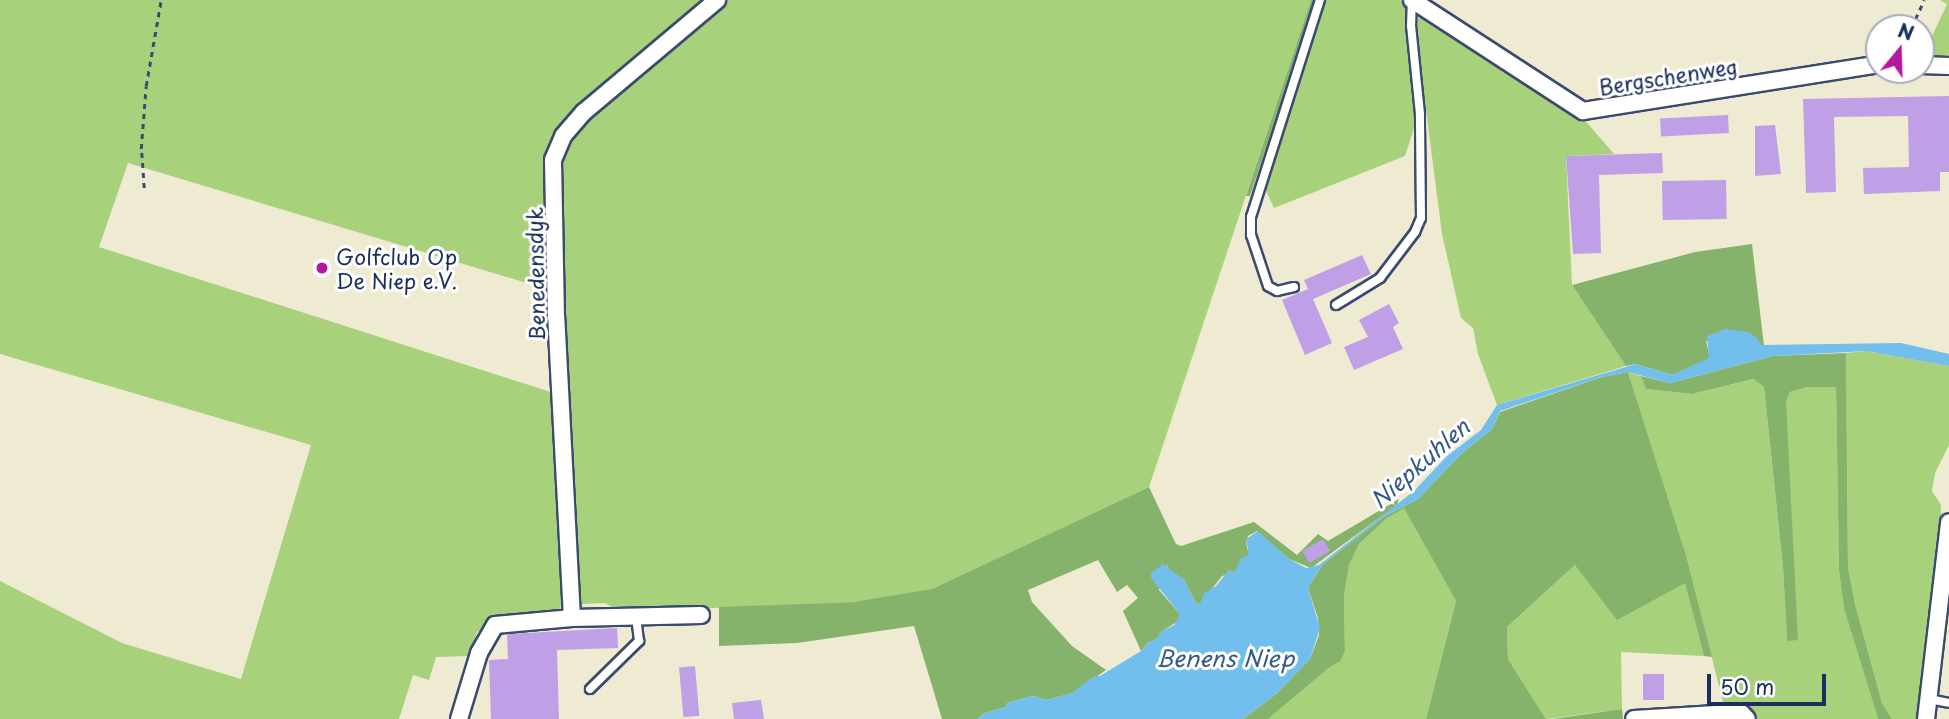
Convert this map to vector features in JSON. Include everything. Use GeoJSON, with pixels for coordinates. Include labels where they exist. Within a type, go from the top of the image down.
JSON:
{"type":"FeatureCollection","features":[{"type":"Feature","properties":{"kind":"street","name":"Benedensdyk"},"geometry":{"type":"LineString","coordinates":[[572,618],[556,317],[554,160],[563,136],[584,112],[717,0]]}},
{"type":"Feature","properties":{"kind":"street","name":"Bergschenweg"},"geometry":{"type":"LineString","coordinates":[[1412,0],[1583,111],[1865,66]]}},
{"type":"Feature","properties":{"kind":"street"},"geometry":{"type":"LineString","coordinates":[[1926,719],[1949,522]]}},
{"type":"Feature","properties":{"kind":"street"},"geometry":{"type":"LineString","coordinates":[[458,719],[479,653],[495,625],[572,618],[701,615]]}},
{"type":"Feature","properties":{"kind":"street"},"geometry":{"type":"LineString","coordinates":[[1634,719],[1732,713],[1741,713],[1747,719]]}},
{"type":"Feature","properties":{"kind":"lane"},"geometry":{"type":"LineString","coordinates":[[1294,287],[1277,291],[1268,286],[1251,235],[1251,217],[1320,0]]}},
{"type":"Feature","properties":{"kind":"lane"},"geometry":{"type":"LineString","coordinates":[[1336,306],[1380,278],[1415,232],[1421,218],[1420,114],[1411,26],[1412,0]]}},
{"type":"Feature","properties":{"kind":"lane"},"geometry":{"type":"LineString","coordinates":[[590,689],[639,641],[636,616]]}},
{"type":"Feature","properties":{"kind":"lane"},"geometry":{"type":"LineString","coordinates":[[1929,699],[1949,703]]}},
{"type":"Feature","properties":{"kind":"path"},"geometry":{"type":"LineString","coordinates":[[144,188],[141,149],[146,86],[161,0]]}},
{"type":"Feature","properties":{"kind":"green space"},"geometry":{"type":"Polygon","coordinates":[[[0,0],[1311,0],[1149,487],[932,589],[854,602],[621,612],[605,603],[562,605],[555,614],[519,615],[503,619],[477,632],[470,656],[436,657],[429,680],[413,675],[399,719],[0,719],[0,581],[122,643],[241,679],[311,445],[0,354],[0,0]],[[128,163],[99,247],[557,394],[550,290],[128,163]]]}},
{"type":"Feature","properties":{"kind":"green space"},"geometry":{"type":"Polygon","coordinates":[[[1311,0],[1316,0],[1250,196],[1246,196],[1311,0]]]}},
{"type":"Feature","properties":{"kind":"green space"},"geometry":{"type":"Polygon","coordinates":[[[1325,0],[1400,0],[1408,6],[1417,119],[1405,156],[1274,208],[1264,187],[1325,0]]]}},
{"type":"Feature","properties":{"kind":"green space"},"geometry":{"type":"Polygon","coordinates":[[[1940,0],[1949,0],[1949,61],[1935,60],[1935,30],[1947,4],[1940,0]]]}},
{"type":"Feature","properties":{"kind":"green space"},"geometry":{"type":"Polygon","coordinates":[[[1421,14],[1582,117],[1614,154],[1566,156],[1572,285],[1626,366],[1497,405],[1478,354],[1473,328],[1461,318],[1442,234],[1415,25],[1421,14]]]}},
{"type":"Feature","properties":{"kind":"green space"},"geometry":{"type":"Polygon","coordinates":[[[1752,244],[1764,346],[1706,341],[1710,358],[1672,375],[1636,364],[1626,366],[1572,285],[1695,252],[1752,244]]]}},
{"type":"Feature","properties":{"kind":"green space"},"geometry":{"type":"Polygon","coordinates":[[[1866,351],[1949,366],[1949,445],[1935,473],[1932,491],[1941,505],[1939,575],[1922,719],[1892,719],[1882,703],[1855,604],[1848,567],[1846,353],[1866,351]]]}},
{"type":"Feature","properties":{"kind":"green space"},"geometry":{"type":"Polygon","coordinates":[[[1846,353],[1848,567],[1855,604],[1882,703],[1892,719],[1878,719],[1844,609],[1839,571],[1836,387],[1807,387],[1790,392],[1786,402],[1798,640],[1787,641],[1783,567],[1764,387],[1754,379],[1692,394],[1646,389],[1641,376],[1670,383],[1773,356],[1846,353]]]}},
{"type":"Feature","properties":{"kind":"green space"},"geometry":{"type":"Polygon","coordinates":[[[1628,372],[1641,376],[1646,389],[1692,394],[1755,379],[1764,387],[1783,567],[1787,641],[1786,402],[1790,392],[1807,387],[1836,387],[1839,571],[1844,609],[1878,719],[1752,719],[1725,710],[1686,555],[1628,372]]]}},
{"type":"Feature","properties":{"kind":"green space"},"geometry":{"type":"Polygon","coordinates":[[[1628,372],[1686,555],[1712,657],[1704,656],[1685,583],[1617,620],[1575,565],[1507,627],[1508,659],[1546,719],[1426,719],[1456,601],[1404,508],[1386,519],[1359,544],[1349,565],[1344,596],[1345,651],[1341,661],[1330,667],[1268,719],[1243,719],[1276,694],[1310,659],[1319,635],[1318,618],[1308,588],[1322,565],[1385,516],[1418,499],[1461,454],[1492,429],[1500,412],[1602,377],[1628,372]]]}},
{"type":"Feature","properties":{"kind":"green space"},"geometry":{"type":"Polygon","coordinates":[[[1149,487],[1176,544],[1181,546],[1254,522],[1297,555],[1318,534],[1328,541],[1399,499],[1397,505],[1311,568],[1289,559],[1257,531],[1248,536],[1246,543],[1249,555],[1235,572],[1222,576],[1200,604],[1196,603],[1184,580],[1168,569],[1167,565],[1159,590],[1180,614],[1178,621],[1161,632],[1158,638],[1148,643],[1141,651],[1123,611],[1138,598],[1127,585],[1117,592],[1098,560],[1028,590],[1032,602],[1072,646],[1106,670],[1073,693],[1046,700],[1033,696],[1007,703],[1006,707],[985,713],[977,719],[942,719],[914,626],[797,643],[719,646],[719,607],[854,602],[932,589],[1149,487]]]}},
{"type":"Feature","properties":{"kind":"green space"},"geometry":{"type":"Polygon","coordinates":[[[1404,507],[1456,601],[1426,719],[1268,719],[1330,667],[1341,661],[1345,651],[1344,596],[1349,565],[1359,544],[1386,519],[1404,507]]]}},
{"type":"Feature","properties":{"kind":"green space"},"geometry":{"type":"Polygon","coordinates":[[[1575,565],[1685,582],[1704,656],[1621,652],[1622,709],[1546,719],[1508,659],[1507,627],[1575,565]]]}},
{"type":"Feature","properties":{"kind":"green space"},"geometry":{"type":"Polygon","coordinates":[[[1622,709],[1623,719],[1552,719],[1622,709]]]}},
{"type":"Feature","properties":{"kind":"water","name":"Benens Niep"},"geometry":{"type":"Polygon","coordinates":[[[1725,329],[1748,332],[1757,338],[1761,345],[1901,343],[1949,354],[1949,366],[1866,351],[1773,356],[1670,383],[1628,372],[1602,377],[1500,411],[1492,429],[1461,454],[1418,499],[1385,516],[1322,565],[1308,588],[1320,628],[1310,659],[1276,694],[1243,719],[977,719],[985,713],[1006,707],[1007,703],[1033,696],[1046,700],[1072,693],[1094,676],[1100,676],[1141,651],[1148,643],[1158,638],[1160,632],[1174,625],[1180,614],[1151,578],[1151,573],[1163,564],[1184,580],[1196,603],[1200,604],[1204,593],[1216,586],[1229,570],[1235,572],[1241,558],[1249,555],[1246,539],[1258,531],[1289,559],[1306,568],[1319,565],[1414,491],[1447,456],[1481,430],[1497,405],[1636,364],[1672,375],[1709,358],[1707,336],[1725,329]]]}},
{"type":"Feature","properties":{"kind":"building"},"geometry":{"type":"Polygon","coordinates":[[[1949,96],[1949,172],[1940,172],[1940,191],[1864,194],[1863,168],[1909,167],[1908,116],[1834,117],[1836,192],[1806,193],[1803,99],[1949,96]]]}},
{"type":"Feature","properties":{"kind":"building"},"geometry":{"type":"Polygon","coordinates":[[[1728,115],[1729,133],[1661,137],[1660,119],[1728,115]]]}},
{"type":"Feature","properties":{"kind":"building"},"geometry":{"type":"Polygon","coordinates":[[[1775,125],[1781,174],[1755,176],[1755,126],[1775,125]]]}},
{"type":"Feature","properties":{"kind":"building"},"geometry":{"type":"Polygon","coordinates":[[[1662,153],[1663,173],[1599,175],[1601,253],[1573,254],[1566,156],[1662,153]]]}},
{"type":"Feature","properties":{"kind":"building"},"geometry":{"type":"Polygon","coordinates":[[[1726,180],[1727,219],[1663,220],[1662,181],[1726,180]]]}},
{"type":"Feature","properties":{"kind":"building"},"geometry":{"type":"Polygon","coordinates":[[[1362,255],[1371,274],[1313,299],[1332,343],[1305,355],[1282,300],[1308,289],[1304,280],[1362,255]]]}},
{"type":"Feature","properties":{"kind":"building"},"geometry":{"type":"Polygon","coordinates":[[[1389,304],[1399,323],[1393,327],[1403,349],[1354,370],[1344,347],[1368,337],[1359,320],[1389,304]]]}},
{"type":"Feature","properties":{"kind":"building"},"geometry":{"type":"Polygon","coordinates":[[[1323,539],[1330,551],[1309,563],[1302,551],[1323,539]]]}},
{"type":"Feature","properties":{"kind":"building"},"geometry":{"type":"Polygon","coordinates":[[[617,628],[618,648],[557,650],[559,719],[491,719],[489,660],[508,659],[507,634],[617,628]]]}},
{"type":"Feature","properties":{"kind":"building"},"geometry":{"type":"Polygon","coordinates":[[[695,666],[699,716],[683,717],[679,667],[695,666]]]}},
{"type":"Feature","properties":{"kind":"building"},"geometry":{"type":"Polygon","coordinates":[[[1643,674],[1664,674],[1664,700],[1643,700],[1643,674]]]}},
{"type":"Feature","properties":{"kind":"building"},"geometry":{"type":"Polygon","coordinates":[[[761,700],[764,719],[734,719],[732,703],[761,700]]]}},
{"type":"Feature","properties":{"kind":"place","name":"Golfclub Op De Niep e.V."},"geometry":{"type":"Point","coordinates":[322,268]}},
{"type":"Feature","properties":{"kind":"water label","name":"Niepkuhlen"},"geometry":{"type":"Point","coordinates":[1420,463]}}]}
